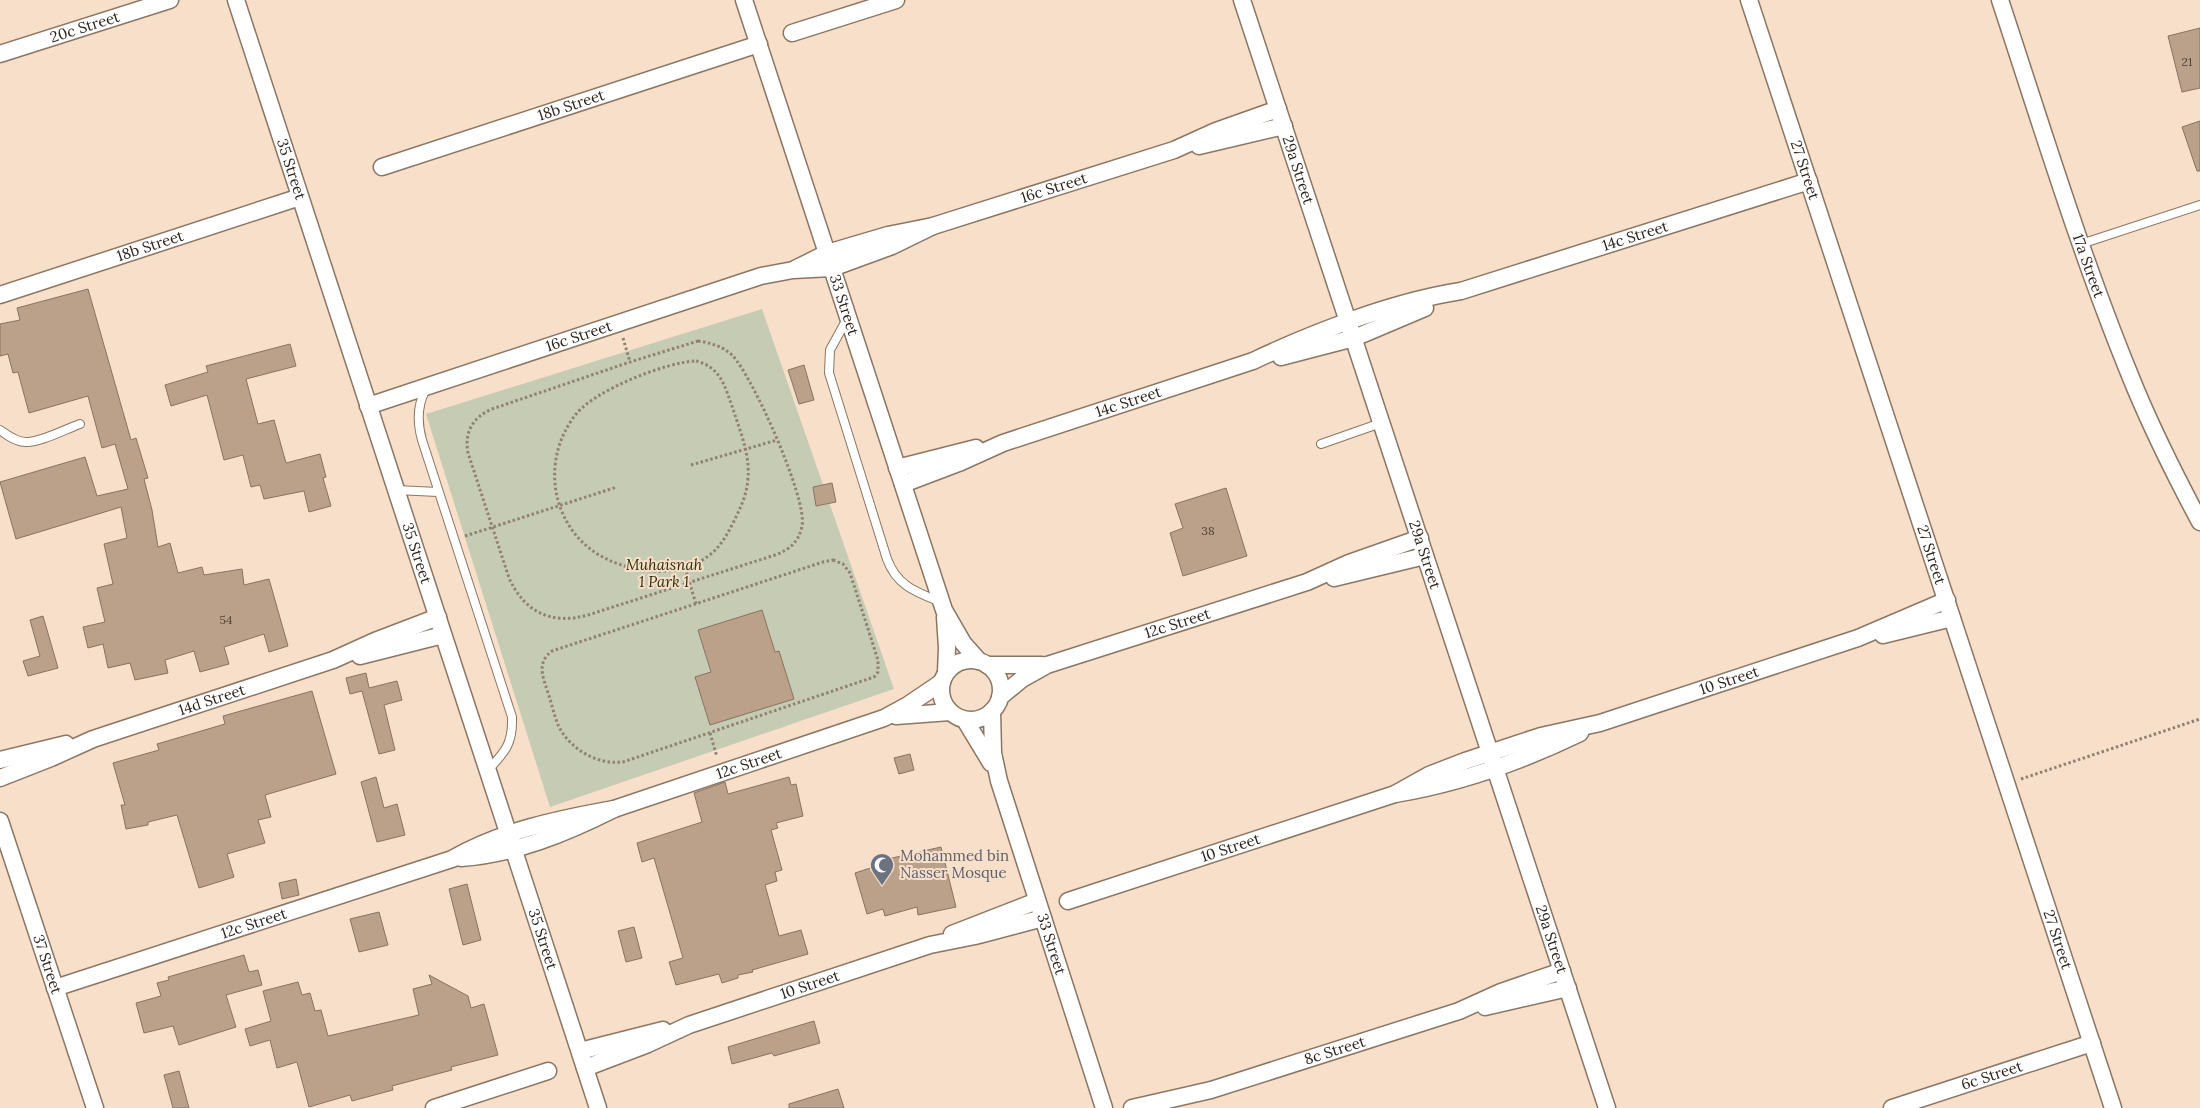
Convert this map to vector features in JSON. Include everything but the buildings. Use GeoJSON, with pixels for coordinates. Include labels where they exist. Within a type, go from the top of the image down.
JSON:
{"type":"FeatureCollection","features":[{"type":"Feature","properties":{"kind":"street","name":"20c Street"},"geometry":{"type":"LineString","coordinates":[[0,54],[170,0]]}},
{"type":"Feature","properties":{"kind":"street","name":"35 Street"},"geometry":{"type":"LineString","coordinates":[[236,0],[598,1108]]}},
{"type":"Feature","properties":{"kind":"street","name":"33 Street"},"geometry":{"type":"LineString","coordinates":[[744,0],[943,606],[963,642],[983,663]]}},
{"type":"Feature","properties":{"kind":"street"},"geometry":{"type":"LineString","coordinates":[[792,33],[896,0]]}},
{"type":"Feature","properties":{"kind":"street","name":"29a Street"},"geometry":{"type":"LineString","coordinates":[[1242,0],[1607,1108]]}},
{"type":"Feature","properties":{"kind":"street","name":"27 Street"},"geometry":{"type":"LineString","coordinates":[[1750,0],[2113,1108]]}},
{"type":"Feature","properties":{"kind":"street","name":"17a Street"},"geometry":{"type":"LineString","coordinates":[[2000,0],[2107,318],[2136,391],[2169,462],[2200,522]]}},
{"type":"Feature","properties":{"kind":"street","name":"18b Street"},"geometry":{"type":"LineString","coordinates":[[382,167],[759,44]]}},
{"type":"Feature","properties":{"kind":"street","name":"16c Street"},"geometry":{"type":"LineString","coordinates":[[368,406],[761,276],[892,246],[933,226],[1174,150],[1216,131],[1278,109]]}},
{"type":"Feature","properties":{"kind":"street","name":"16c Street"},"geometry":{"type":"LineString","coordinates":[[1174,150],[1220,142],[1284,126]]}},
{"type":"Feature","properties":{"kind":"street","name":"14c Street"},"geometry":{"type":"LineString","coordinates":[[903,484],[961,462],[1003,443],[1253,361],[1288,345],[1349,322],[1421,299],[1461,291],[1809,181]]}},
{"type":"Feature","properties":{"kind":"street","name":"18b Street"},"geometry":{"type":"LineString","coordinates":[[0,295],[300,197]]}},
{"type":"Feature","properties":{"kind":"street","name":"14c Street"},"geometry":{"type":"LineString","coordinates":[[1253,361],[1291,355],[1354,338],[1437,304],[1461,291]]}},
{"type":"Feature","properties":{"kind":"street","name":"14c Street"},"geometry":{"type":"LineString","coordinates":[[898,468],[965,450],[1003,443]]}},
{"type":"Feature","properties":{"kind":"street","name":"12c Street"},"geometry":{"type":"LineString","coordinates":[[1000,697],[1022,679],[1047,665],[1307,582],[1349,563],[1420,538]]}},
{"type":"Feature","properties":{"kind":"street","name":"12c Street"},"geometry":{"type":"LineString","coordinates":[[1307,582],[1352,574],[1425,556]]}},
{"type":"Feature","properties":{"kind":"street","name":"10 Street"},"geometry":{"type":"LineString","coordinates":[[1395,794],[1446,768],[1490,752],[1541,736],[1600,723],[1858,638],[1947,600]]}},
{"type":"Feature","properties":{"kind":"street","name":"33 Street"},"geometry":{"type":"LineString","coordinates":[[943,606],[947,648],[944,677]]}},
{"type":"Feature","properties":{"kind":"street","name":"14d Street"},"geometry":{"type":"LineString","coordinates":[[0,760],[92,739],[333,660],[375,641],[438,617]]}},
{"type":"Feature","properties":{"kind":"street","name":"10 Street"},"geometry":{"type":"LineString","coordinates":[[1858,638],[1893,633],[1952,618]]}},
{"type":"Feature","properties":{"kind":"street","name":"14d Street"},"geometry":{"type":"LineString","coordinates":[[333,660],[378,652],[443,635]]}},
{"type":"Feature","properties":{"kind":"street"},"geometry":{"type":"LineString","coordinates":[[961,662],[983,663],[998,679],[1000,697],[992,712],[975,720],[965,720],[950,712],[942,698],[944,677],[952,666],[961,662]]}},
{"type":"Feature","properties":{"kind":"street","name":"12c Street"},"geometry":{"type":"LineString","coordinates":[[983,663],[1017,667],[1047,665]]}},
{"type":"Feature","properties":{"kind":"street","name":"12c Street"},"geometry":{"type":"LineString","coordinates":[[884,718],[908,705],[944,677]]}},
{"type":"Feature","properties":{"kind":"street","name":"12c Street"},"geometry":{"type":"LineString","coordinates":[[55,988],[452,859],[479,845],[508,834],[614,808],[884,718],[910,713],[950,712]]}},
{"type":"Feature","properties":{"kind":"street","name":"33 Street"},"geometry":{"type":"LineString","coordinates":[[992,712],[993,753],[999,781],[1104,1108]]}},
{"type":"Feature","properties":{"kind":"street","name":"33 Street"},"geometry":{"type":"LineString","coordinates":[[965,720],[984,749],[999,781]]}},
{"type":"Feature","properties":{"kind":"street","name":"10 Street"},"geometry":{"type":"LineString","coordinates":[[1068,901],[1395,794],[1450,783],[1496,770],[1544,750],[1600,723]]}},
{"type":"Feature","properties":{"kind":"street","name":"14d Street"},"geometry":{"type":"LineString","coordinates":[[0,778],[92,739]]}},
{"type":"Feature","properties":{"kind":"street","name":"12c Street"},"geometry":{"type":"LineString","coordinates":[[452,859],[514,850],[572,828],[614,808]]}},
{"type":"Feature","properties":{"kind":"street","name":"37 Street"},"geometry":{"type":"LineString","coordinates":[[0,821],[95,1108]]}},
{"type":"Feature","properties":{"kind":"street","name":"10 Street"},"geometry":{"type":"LineString","coordinates":[[585,1068],[648,1044],[690,1025],[930,945],[972,925],[1037,901]]}},
{"type":"Feature","properties":{"kind":"street","name":"10 Street"},"geometry":{"type":"LineString","coordinates":[[930,945],[975,936],[1043,918]]}},
{"type":"Feature","properties":{"kind":"street","name":"8c Street"},"geometry":{"type":"LineString","coordinates":[[1458,1011],[1501,992],[1562,971]]}},
{"type":"Feature","properties":{"kind":"street","name":"8c Street"},"geometry":{"type":"LineString","coordinates":[[1132,1108],[1210,1090],[1458,1011],[1568,988]]}},
{"type":"Feature","properties":{"kind":"street","name":"10 Street"},"geometry":{"type":"LineString","coordinates":[[580,1051],[644,1034],[690,1025]]}},
{"type":"Feature","properties":{"kind":"street","name":"6c Street"},"geometry":{"type":"LineString","coordinates":[[1892,1108],[2092,1043]]}},
{"type":"Feature","properties":{"kind":"street"},"geometry":{"type":"LineString","coordinates":[[434,1108],[548,1071]]}},
{"type":"Feature","properties":{"kind":"street","name":"8c Street"},"geometry":{"type":"LineString","coordinates":[[1173,1108],[1210,1090]]}},
{"type":"Feature","properties":{"kind":"lane"},"geometry":{"type":"LineString","coordinates":[[2081,244],[2200,206]]}},
{"type":"Feature","properties":{"kind":"lane"},"geometry":{"type":"LineString","coordinates":[[848,318],[830,350],[828,373],[890,569],[903,585],[943,606]]}},
{"type":"Feature","properties":{"kind":"lane"},"geometry":{"type":"LineString","coordinates":[[428,386],[420,404],[419,428],[438,492],[512,717],[510,742],[505,752],[488,770]]}},
{"type":"Feature","properties":{"kind":"lane"},"geometry":{"type":"LineString","coordinates":[[1321,444],[1381,423]]}},
{"type":"Feature","properties":{"kind":"lane"},"geometry":{"type":"LineString","coordinates":[[0,430],[16,440],[25,442],[34,441],[80,424]]}},
{"type":"Feature","properties":{"kind":"lane"},"geometry":{"type":"LineString","coordinates":[[396,490],[438,492]]}},
{"type":"Feature","properties":{"kind":"path"},"geometry":{"type":"LineString","coordinates":[[618,323],[630,362]]}},
{"type":"Feature","properties":{"kind":"path"},"geometry":{"type":"LineString","coordinates":[[698,341],[717,345],[726,350],[740,365],[777,440],[803,513],[800,535],[794,544],[785,551],[690,584],[575,618],[561,619],[547,616],[534,610],[515,591],[492,527],[466,444],[471,426],[476,418],[492,409],[698,341]]}},
{"type":"Feature","properties":{"kind":"path"},"geometry":{"type":"LineString","coordinates":[[696,361],[704,363],[718,372],[726,386],[746,449],[748,478],[742,506],[724,540],[716,549],[697,563],[685,568],[641,570],[612,562],[596,553],[570,526],[558,506],[555,478],[562,438],[577,413],[594,398],[614,386],[680,364],[696,361]]}},
{"type":"Feature","properties":{"kind":"path"},"geometry":{"type":"LineString","coordinates":[[691,464],[777,440]]}},
{"type":"Feature","properties":{"kind":"path"},"geometry":{"type":"LineString","coordinates":[[454,539],[617,487]]}},
{"type":"Feature","properties":{"kind":"path"},"geometry":{"type":"LineString","coordinates":[[828,560],[839,562],[850,573],[878,660],[878,672],[869,680],[623,762],[608,762],[594,759],[569,741],[559,727],[542,670],[544,659],[557,649],[696,604],[828,560]]}},
{"type":"Feature","properties":{"kind":"path"},"geometry":{"type":"LineString","coordinates":[[685,568],[696,604]]}},
{"type":"Feature","properties":{"kind":"path"},"geometry":{"type":"LineString","coordinates":[[2007,784],[2200,719]]}},
{"type":"Feature","properties":{"kind":"path"},"geometry":{"type":"LineString","coordinates":[[710,733],[722,772]]}},
{"type":"Feature","properties":{"kind":"green space","name":"Muhaisnah 1 Park 1"},"geometry":{"type":"Polygon","coordinates":[[[762,309],[894,689],[550,807],[426,414],[762,309]]]}},
{"type":"Feature","properties":{"kind":"place","name":"Mohammed bin Nasser Mosque"},"geometry":{"type":"Point","coordinates":[882,886]}}]}
